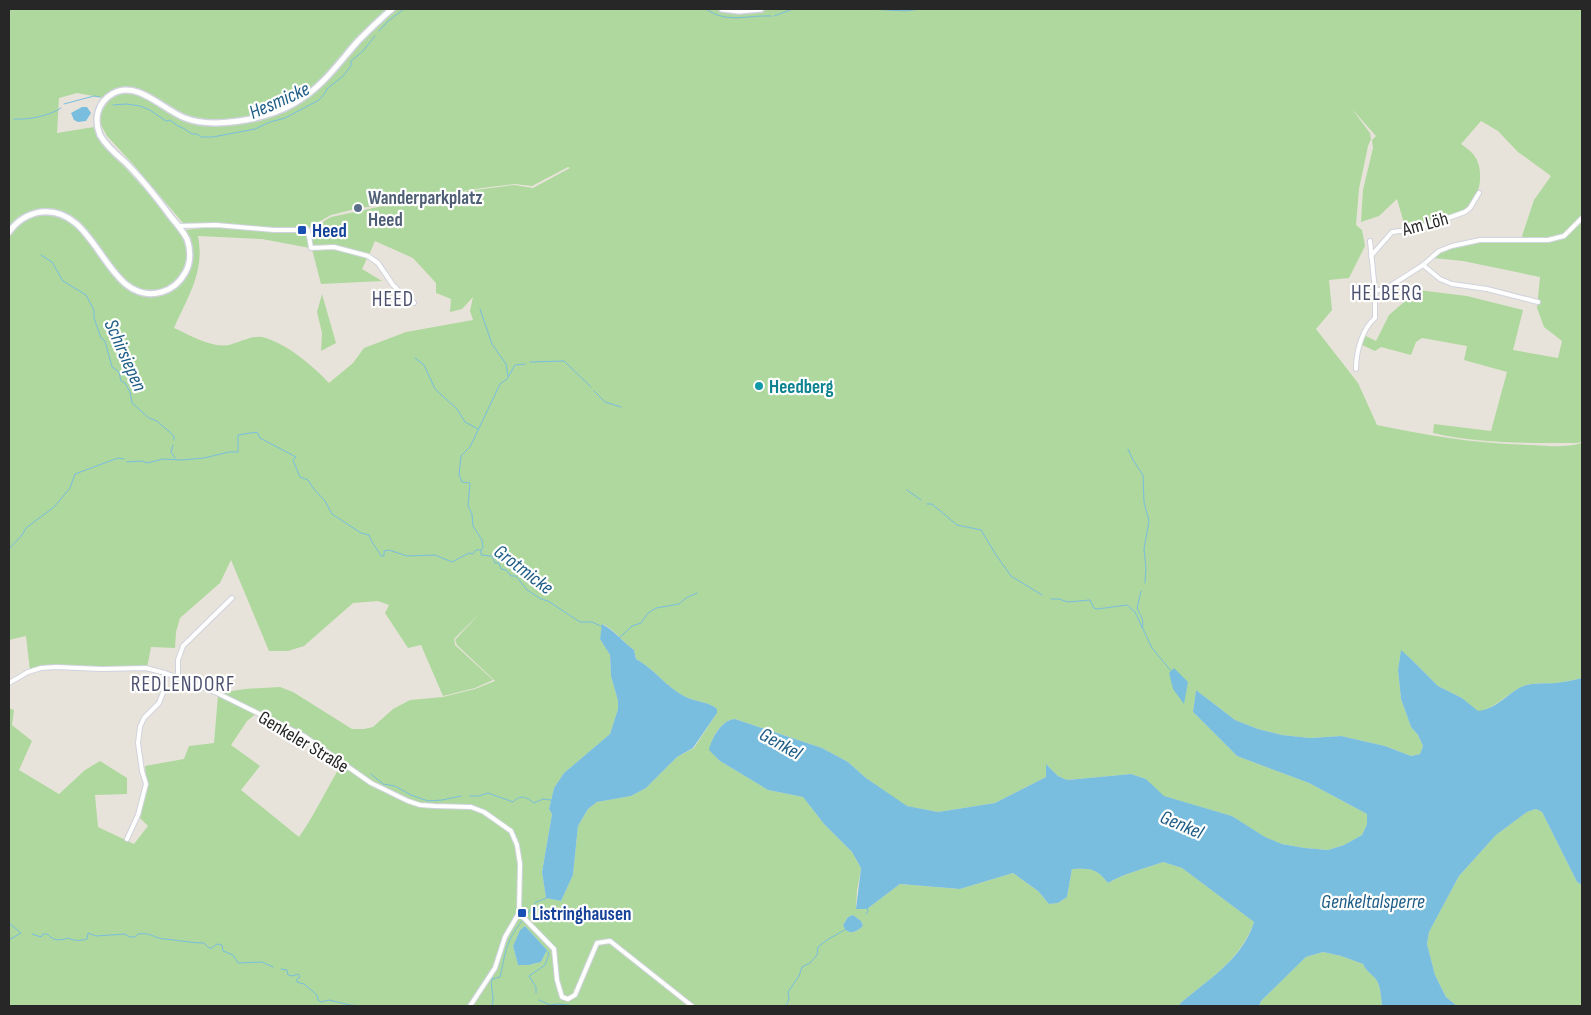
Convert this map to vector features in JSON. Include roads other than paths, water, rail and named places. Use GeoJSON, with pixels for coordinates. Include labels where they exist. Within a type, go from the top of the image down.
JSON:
{"type":"FeatureCollection","features":[{"type":"Feature","properties":{"kind":"main road"},"geometry":{"type":"LineString","coordinates":[[9,232],[22,219],[38,212],[50,212],[66,216],[85,232],[125,284],[142,293],[154,294],[166,291],[176,285],[187,270],[190,258],[189,246],[184,234],[148,187],[101,136],[97,116],[106,98],[118,91],[131,90],[186,118],[205,122],[245,120],[278,111],[304,97],[319,84],[358,41],[392,9]]}},
{"type":"Feature","properties":{"kind":"main road"},"geometry":{"type":"LineString","coordinates":[[722,9],[739,11],[761,9]]}},
{"type":"Feature","properties":{"kind":"street","name":"Am Löh"},"geometry":{"type":"LineString","coordinates":[[1371,256],[1392,232],[1417,229],[1465,212],[1470,208],[1479,193]]}},
{"type":"Feature","properties":{"kind":"street"},"geometry":{"type":"LineString","coordinates":[[1375,291],[1387,288],[1423,265],[1439,251],[1452,246],[1480,240],[1548,240],[1564,236],[1582,218]]}},
{"type":"Feature","properties":{"kind":"street"},"geometry":{"type":"LineString","coordinates":[[178,226],[216,225],[274,230],[308,230],[311,248],[334,247],[368,256],[378,263],[404,297],[414,303]]}},
{"type":"Feature","properties":{"kind":"street"},"geometry":{"type":"LineString","coordinates":[[1356,370],[1358,350],[1368,324],[1375,318],[1375,291],[1370,241]]}},
{"type":"Feature","properties":{"kind":"street"},"geometry":{"type":"LineString","coordinates":[[1423,265],[1440,279],[1452,284],[1487,289],[1538,302]]}},
{"type":"Feature","properties":{"kind":"street"},"geometry":{"type":"LineString","coordinates":[[178,677],[178,660],[182,646],[232,598]]}},
{"type":"Feature","properties":{"kind":"street","name":"Genkeler Straße"},"geometry":{"type":"LineString","coordinates":[[9,683],[28,672],[42,668],[146,668],[178,677],[217,692],[304,736],[371,783],[408,801],[420,805],[471,807],[512,831],[517,845],[520,864],[519,913]]}},
{"type":"Feature","properties":{"kind":"street"},"geometry":{"type":"LineString","coordinates":[[127,840],[138,815],[146,784],[142,771],[138,742],[139,735],[144,718],[159,703],[164,690],[165,673]]}},
{"type":"Feature","properties":{"kind":"street"},"geometry":{"type":"LineString","coordinates":[[470,1006],[495,968],[505,937],[519,913],[554,949],[556,980],[562,998],[568,999],[575,995],[598,943],[610,942],[692,1006]]}},
{"type":"Feature","properties":{"kind":"water"},"geometry":{"type":"Polygon","coordinates":[[[82,107],[87,107],[91,113],[86,121],[78,122],[74,120],[71,113],[82,107]]]}},
{"type":"Feature","properties":{"kind":"water"},"geometry":{"type":"Polygon","coordinates":[[[602,624],[634,650],[636,659],[673,689],[688,698],[711,705],[717,709],[717,713],[693,748],[677,757],[646,788],[631,796],[597,802],[588,809],[578,826],[573,875],[561,901],[546,898],[542,872],[552,814],[549,809],[554,788],[564,773],[610,734],[618,709],[618,701],[611,676],[610,655],[600,639],[602,624]]]}},
{"type":"Feature","properties":{"kind":"water","name":"Genkeltalsperre"},"geometry":{"type":"Polygon","coordinates":[[[1401,650],[1438,686],[1462,698],[1478,711],[1496,705],[1525,685],[1556,683],[1582,678],[1582,885],[1577,882],[1542,812],[1536,809],[1527,812],[1496,835],[1459,876],[1429,932],[1427,944],[1435,975],[1446,997],[1457,1006],[1382,1006],[1378,984],[1363,964],[1323,952],[1306,957],[1261,1001],[1259,1006],[1178,1006],[1232,959],[1245,942],[1254,922],[1182,868],[1163,862],[1108,883],[1100,874],[1093,870],[1072,869],[1067,897],[1058,903],[1049,904],[1038,891],[1013,873],[960,889],[900,884],[867,909],[856,909],[861,868],[852,852],[824,824],[803,797],[768,790],[720,761],[709,750],[715,735],[722,726],[726,722],[735,719],[822,748],[848,762],[866,778],[907,806],[938,812],[995,803],[1046,777],[1046,764],[1058,776],[1067,780],[1131,774],[1146,779],[1164,796],[1232,816],[1265,837],[1282,844],[1328,850],[1344,845],[1362,835],[1367,824],[1367,814],[1309,783],[1237,756],[1193,712],[1196,690],[1235,720],[1258,729],[1282,735],[1310,738],[1341,736],[1385,746],[1411,756],[1420,754],[1423,746],[1418,735],[1411,727],[1401,699],[1398,670],[1401,650]]]}},
{"type":"Feature","properties":{"kind":"water"},"geometry":{"type":"Polygon","coordinates":[[[1174,668],[1188,682],[1184,704],[1173,689],[1169,673],[1174,668]]]}},
{"type":"Feature","properties":{"kind":"water"},"geometry":{"type":"Polygon","coordinates":[[[853,915],[861,921],[863,926],[855,932],[849,932],[843,925],[848,917],[853,915]]]}},
{"type":"Feature","properties":{"kind":"water"},"geometry":{"type":"Polygon","coordinates":[[[525,926],[547,950],[541,962],[518,965],[513,946],[520,930],[525,926]]]}},
{"type":"Feature","properties":{"kind":"waterway","name":"Hesmicke"},"geometry":{"type":"LineString","coordinates":[[379,31],[404,9]]}},
{"type":"Feature","properties":{"kind":"waterway"},"geometry":{"type":"LineString","coordinates":[[706,9],[714,14],[729,18],[771,16]]}},
{"type":"Feature","properties":{"kind":"waterway"},"geometry":{"type":"LineString","coordinates":[[774,16],[793,9]]}},
{"type":"Feature","properties":{"kind":"waterway"},"geometry":{"type":"LineString","coordinates":[[868,9],[906,11],[920,9]]}},
{"type":"Feature","properties":{"kind":"waterway","name":"Hesmicke"},"geometry":{"type":"LineString","coordinates":[[113,105],[140,106],[150,110],[166,121],[170,120],[192,134],[197,134],[201,137],[213,137],[255,129],[285,118],[319,100],[327,89],[343,76],[351,66],[351,61],[363,51],[375,36]]}},
{"type":"Feature","properties":{"kind":"waterway","name":"Hesmicke"},"geometry":{"type":"LineString","coordinates":[[64,104],[94,96],[100,97]]}},
{"type":"Feature","properties":{"kind":"waterway","name":"Hesmicke"},"geometry":{"type":"LineString","coordinates":[[14,119],[39,117],[61,108]]}},
{"type":"Feature","properties":{"kind":"waterway","name":"Schirsiepen"},"geometry":{"type":"LineString","coordinates":[[41,255],[52,262],[63,281],[86,295],[94,310],[94,318],[101,338],[105,341],[112,367],[119,372],[121,381],[125,383],[130,392],[132,403],[149,418],[157,421],[174,436],[174,440]]}},
{"type":"Feature","properties":{"kind":"waterway"},"geometry":{"type":"LineString","coordinates":[[480,309],[492,344],[506,364],[508,376]]}},
{"type":"Feature","properties":{"kind":"waterway"},"geometry":{"type":"LineString","coordinates":[[415,358],[424,365],[435,389],[457,409],[465,422],[478,429]]}},
{"type":"Feature","properties":{"kind":"waterway"},"geometry":{"type":"LineString","coordinates":[[530,362],[564,361],[591,387]]}},
{"type":"Feature","properties":{"kind":"waterway"},"geometry":{"type":"LineString","coordinates":[[481,550],[483,548],[482,540],[473,526],[472,514],[468,506],[470,483],[462,482],[459,475],[461,456],[470,447],[500,384],[507,379],[515,365],[525,364]]}},
{"type":"Feature","properties":{"kind":"waterway"},"geometry":{"type":"LineString","coordinates":[[594,391],[605,402],[621,407]]}},
{"type":"Feature","properties":{"kind":"waterway","name":"Grotmicke"},"geometry":{"type":"LineString","coordinates":[[127,462],[142,461],[147,463],[163,459],[182,460],[238,452],[238,435],[257,432],[260,438],[296,457],[293,460],[300,477],[308,480],[325,501],[332,514],[361,533],[369,535],[381,556],[384,556],[384,551],[389,550],[407,556],[435,555],[452,562],[469,553],[473,554],[476,550],[481,550],[481,555],[492,556],[495,563],[499,563],[501,569],[506,570],[511,576],[516,576],[527,590],[541,599],[548,601],[580,622],[592,622],[603,627]]}},
{"type":"Feature","properties":{"kind":"waterway","name":"Schirsiepen"},"geometry":{"type":"LineString","coordinates":[[173,445],[171,452],[175,458]]}},
{"type":"Feature","properties":{"kind":"waterway"},"geometry":{"type":"LineString","coordinates":[[1128,449],[1143,475],[1144,502],[1149,521],[1144,549],[1145,583]]}},
{"type":"Feature","properties":{"kind":"waterway","name":"Grotmicke"},"geometry":{"type":"LineString","coordinates":[[9,549],[26,528],[54,507],[70,488],[75,474],[118,458],[124,459]]}},
{"type":"Feature","properties":{"kind":"waterway"},"geometry":{"type":"LineString","coordinates":[[907,490],[921,500]]}},
{"type":"Feature","properties":{"kind":"waterway"},"geometry":{"type":"LineString","coordinates":[[927,504],[932,504],[957,525],[981,530],[1011,576],[1042,595]]}},
{"type":"Feature","properties":{"kind":"waterway"},"geometry":{"type":"LineString","coordinates":[[1141,591],[1137,608],[1143,620],[1142,628]]}},
{"type":"Feature","properties":{"kind":"waterway"},"geometry":{"type":"LineString","coordinates":[[619,638],[632,626],[641,623],[648,613],[656,608],[679,604],[697,593]]}},
{"type":"Feature","properties":{"kind":"waterway"},"geometry":{"type":"LineString","coordinates":[[1051,599],[1068,602],[1090,600],[1094,608],[1097,609],[1127,605],[1135,612],[1152,648],[1172,672]]}},
{"type":"Feature","properties":{"kind":"waterway"},"geometry":{"type":"LineString","coordinates":[[371,774],[383,784],[395,786],[411,795],[428,801],[461,796]]}},
{"type":"Feature","properties":{"kind":"waterway"},"geometry":{"type":"LineString","coordinates":[[470,796],[488,793],[513,802],[521,797],[534,803],[543,799],[551,800]]}},
{"type":"Feature","properties":{"kind":"waterway","name":"Genkel"},"geometry":{"type":"LineString","coordinates":[[528,913],[536,902],[547,898]]}},
{"type":"Feature","properties":{"kind":"waterway"},"geometry":{"type":"LineString","coordinates":[[866,914],[867,908]]}},
{"type":"Feature","properties":{"kind":"waterway","name":"Genkel"},"geometry":{"type":"LineString","coordinates":[[492,1006],[492,979],[500,977],[509,941],[522,921]]}},
{"type":"Feature","properties":{"kind":"waterway"},"geometry":{"type":"LineString","coordinates":[[9,923],[21,933],[9,940]]}},
{"type":"Feature","properties":{"kind":"waterway"},"geometry":{"type":"LineString","coordinates":[[786,1006],[789,999],[788,992],[799,976],[802,967],[810,963],[817,955],[818,947],[846,929]]}},
{"type":"Feature","properties":{"kind":"waterway"},"geometry":{"type":"LineString","coordinates":[[32,934],[41,937],[43,934],[47,934],[57,940],[68,938],[73,940],[87,939],[88,933],[96,936],[125,934],[130,937],[146,934],[160,938],[204,943],[209,948],[217,944],[222,945],[223,951],[233,955],[238,963],[262,962],[273,967]]}},
{"type":"Feature","properties":{"kind":"waterway"},"geometry":{"type":"LineString","coordinates":[[536,993],[536,987],[529,976],[545,965],[549,954],[547,951]]}},
{"type":"Feature","properties":{"kind":"waterway"},"geometry":{"type":"LineString","coordinates":[[281,969],[287,970],[288,975],[298,974],[300,977],[297,979],[297,982],[304,984],[317,995],[318,1000],[321,1002],[329,1000],[365,1006]]}},
{"type":"Feature","properties":{"kind":"waterway"},"geometry":{"type":"LineString","coordinates":[[539,1000],[550,1005],[577,1006]]}},
{"type":"Feature","properties":{"kind":"place","name":"Wanderparkplatz Heed"},"geometry":{"type":"Point","coordinates":[358,208]}},
{"type":"Feature","properties":{"kind":"place","name":"Heed"},"geometry":{"type":"Point","coordinates":[302,230]}},
{"type":"Feature","properties":{"kind":"place","name":"Heedberg"},"geometry":{"type":"Point","coordinates":[759,386]}},
{"type":"Feature","properties":{"kind":"place","name":"Listringhausen"},"geometry":{"type":"Point","coordinates":[522,913]}},
{"type":"Feature","properties":{"kind":"district","name":"HELBERG"},"geometry":{"type":"Point","coordinates":[1387,293]}},
{"type":"Feature","properties":{"kind":"district","name":"HEED"},"geometry":{"type":"Point","coordinates":[393,299]}},
{"type":"Feature","properties":{"kind":"district","name":"REDLENDORF"},"geometry":{"type":"Point","coordinates":[183,684]}}]}
